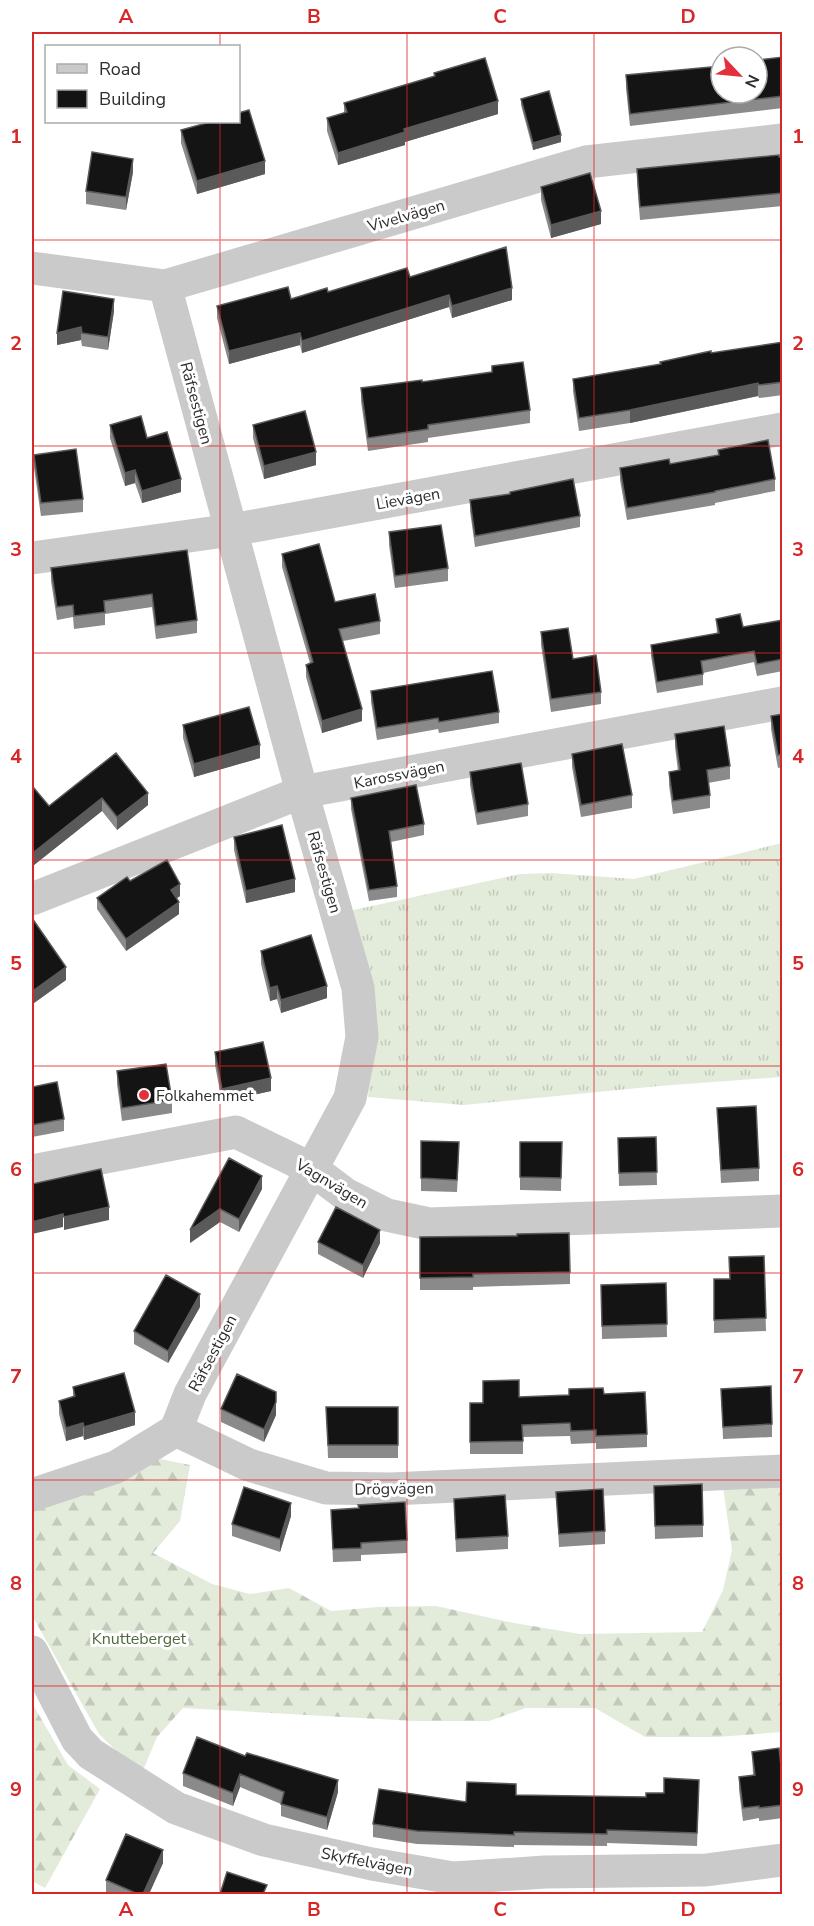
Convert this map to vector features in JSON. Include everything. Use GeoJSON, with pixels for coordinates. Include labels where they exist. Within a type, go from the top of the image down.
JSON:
{"type":"FeatureCollection","features":[{"type":"Feature","properties":{"kind":"street","name":"Vivelvägen"},"geometry":{"type":"LineString","coordinates":[[32,268],[165,286],[586,162],[783,140]]}},
{"type":"Feature","properties":{"kind":"street","name":"Räfsestigen"},"geometry":{"type":"LineString","coordinates":[[165,286],[302,792],[358,988],[362,1037],[350,1098],[190,1394],[176,1430]]}},
{"type":"Feature","properties":{"kind":"street","name":"Lievägen"},"geometry":{"type":"LineString","coordinates":[[32,558],[232,530],[783,429]]}},
{"type":"Feature","properties":{"kind":"street","name":"Karossvägen"},"geometry":{"type":"LineString","coordinates":[[32,899],[302,792],[783,702]]}},
{"type":"Feature","properties":{"kind":"street","name":"Vagnvägen"},"geometry":{"type":"LineString","coordinates":[[32,1171],[236,1132],[312,1169],[345,1194],[387,1215],[429,1224],[783,1211]]}},
{"type":"Feature","properties":{"kind":"street","name":"Drögvägen"},"geometry":{"type":"LineString","coordinates":[[176,1430],[249,1466],[326,1488],[391,1489],[783,1471]]}},
{"type":"Feature","properties":{"kind":"street"},"geometry":{"type":"LineString","coordinates":[[32,1495],[116,1467],[176,1430]]}},
{"type":"Feature","properties":{"kind":"street","name":"Skyffelvägen"},"geometry":{"type":"LineString","coordinates":[[32,1652],[77,1738],[91,1754],[176,1808],[264,1840],[372,1864],[453,1878],[545,1872],[706,1870],[783,1860]]}},
{"type":"Feature","properties":{"kind":"green space"},"geometry":{"type":"Polygon","coordinates":[[[782,843],[782,1077],[659,1086],[464,1105],[368,1097],[372,1035],[344,912],[520,874],[551,873],[634,879],[782,843]]]}},
{"type":"Feature","properties":{"kind":"green space","name":"Knutteberget"},"geometry":{"type":"Polygon","coordinates":[[[161,1459],[190,1465],[180,1521],[153,1553],[212,1584],[250,1594],[289,1588],[331,1611],[436,1606],[580,1634],[702,1632],[723,1590],[732,1550],[723,1487],[782,1486],[782,1732],[717,1737],[645,1737],[595,1708],[526,1708],[489,1721],[414,1721],[183,1708],[157,1737],[141,1775],[99,1734],[34,1619],[32,1613],[32,1505],[161,1459]]]}},
{"type":"Feature","properties":{"kind":"green space"},"geometry":{"type":"Polygon","coordinates":[[[32,1703],[68,1765],[100,1789],[45,1888],[32,1881],[32,1703]]]}},
{"type":"Feature","properties":{"kind":"building"},"geometry":{"type":"Polygon","coordinates":[[[783,57],[783,96],[769,98],[769,59],[783,57]]]}},
{"type":"Feature","properties":{"kind":"building"},"geometry":{"type":"Polygon","coordinates":[[[485,58],[498,101],[404,129],[405,132],[338,153],[327,118],[347,112],[344,103],[435,76],[434,73],[485,58]]]}},
{"type":"Feature","properties":{"kind":"building"},"geometry":{"type":"Polygon","coordinates":[[[709,67],[709,105],[630,114],[626,75],[709,67]]]}},
{"type":"Feature","properties":{"kind":"building"},"geometry":{"type":"Polygon","coordinates":[[[549,91],[561,135],[533,143],[521,99],[549,91]]]}},
{"type":"Feature","properties":{"kind":"building"},"geometry":{"type":"Polygon","coordinates":[[[249,110],[265,161],[197,181],[181,130],[206,123],[240,123],[240,112],[249,110]]]}},
{"type":"Feature","properties":{"kind":"building"},"geometry":{"type":"Polygon","coordinates":[[[92,152],[133,159],[126,197],[86,191],[92,152]]]}},
{"type":"Feature","properties":{"kind":"building"},"geometry":{"type":"Polygon","coordinates":[[[779,155],[783,157],[783,193],[640,207],[637,169],[779,155]]]}},
{"type":"Feature","properties":{"kind":"building"},"geometry":{"type":"Polygon","coordinates":[[[590,173],[601,211],[551,225],[541,187],[590,173]]]}},
{"type":"Feature","properties":{"kind":"building"},"geometry":{"type":"Polygon","coordinates":[[[506,247],[512,288],[452,306],[449,295],[302,341],[300,333],[229,351],[217,306],[288,287],[291,299],[327,288],[328,292],[407,268],[410,277],[506,247]]]}},
{"type":"Feature","properties":{"kind":"building"},"geometry":{"type":"Polygon","coordinates":[[[63,291],[114,299],[108,337],[82,333],[81,327],[57,333],[63,291]]]}},
{"type":"Feature","properties":{"kind":"building"},"geometry":{"type":"Polygon","coordinates":[[[783,342],[783,382],[759,385],[758,383],[630,410],[579,418],[573,379],[661,364],[660,362],[711,351],[711,353],[783,342]]]}},
{"type":"Feature","properties":{"kind":"building"},"geometry":{"type":"Polygon","coordinates":[[[523,362],[530,410],[428,425],[428,429],[368,438],[361,388],[492,372],[492,366],[523,362]]]}},
{"type":"Feature","properties":{"kind":"building"},"geometry":{"type":"Polygon","coordinates":[[[305,411],[316,452],[264,466],[253,425],[305,411]]]}},
{"type":"Feature","properties":{"kind":"building"},"geometry":{"type":"Polygon","coordinates":[[[141,416],[147,438],[167,432],[181,479],[142,491],[135,470],[125,473],[110,425],[141,416]]]}},
{"type":"Feature","properties":{"kind":"building"},"geometry":{"type":"Polygon","coordinates":[[[768,440],[775,479],[627,508],[620,468],[669,459],[670,464],[719,455],[718,450],[768,440]]]}},
{"type":"Feature","properties":{"kind":"building"},"geometry":{"type":"Polygon","coordinates":[[[76,449],[83,499],[41,503],[34,455],[76,449]]]}},
{"type":"Feature","properties":{"kind":"building"},"geometry":{"type":"Polygon","coordinates":[[[573,479],[580,516],[475,536],[470,500],[510,494],[510,492],[573,479]]]}},
{"type":"Feature","properties":{"kind":"building"},"geometry":{"type":"Polygon","coordinates":[[[441,525],[448,568],[395,576],[389,532],[441,525]]]}},
{"type":"Feature","properties":{"kind":"building"},"geometry":{"type":"Polygon","coordinates":[[[319,544],[335,602],[375,594],[380,621],[339,629],[362,709],[322,721],[306,665],[313,662],[282,554],[319,544]]]}},
{"type":"Feature","properties":{"kind":"building"},"geometry":{"type":"Polygon","coordinates":[[[187,550],[197,620],[156,626],[152,594],[104,601],[105,612],[74,616],[73,605],[57,607],[51,568],[187,550]]]}},
{"type":"Feature","properties":{"kind":"building"},"geometry":{"type":"Polygon","coordinates":[[[740,614],[743,627],[783,620],[783,659],[757,664],[754,651],[701,661],[703,674],[657,682],[651,645],[719,633],[716,619],[740,614]]]}},
{"type":"Feature","properties":{"kind":"building"},"geometry":{"type":"Polygon","coordinates":[[[568,628],[573,659],[596,655],[601,692],[551,699],[541,632],[568,628]]]}},
{"type":"Feature","properties":{"kind":"building"},"geometry":{"type":"Polygon","coordinates":[[[492,671],[499,712],[439,722],[438,718],[377,728],[371,691],[492,671]]]}},
{"type":"Feature","properties":{"kind":"building"},"geometry":{"type":"Polygon","coordinates":[[[249,707],[260,745],[194,764],[183,725],[249,707]]]}},
{"type":"Feature","properties":{"kind":"building"},"geometry":{"type":"Polygon","coordinates":[[[783,714],[783,754],[778,755],[771,716],[783,714]]]}},
{"type":"Feature","properties":{"kind":"building"},"geometry":{"type":"Polygon","coordinates":[[[724,726],[730,766],[707,770],[710,795],[673,801],[669,772],[680,770],[675,734],[724,726]]]}},
{"type":"Feature","properties":{"kind":"building"},"geometry":{"type":"Polygon","coordinates":[[[622,744],[632,795],[581,805],[572,754],[622,744]]]}},
{"type":"Feature","properties":{"kind":"building"},"geometry":{"type":"Polygon","coordinates":[[[116,753],[148,793],[117,817],[102,798],[34,852],[32,848],[32,790],[34,788],[49,806],[116,753]]]}},
{"type":"Feature","properties":{"kind":"building"},"geometry":{"type":"Polygon","coordinates":[[[521,763],[528,804],[477,813],[470,772],[521,763]]]}},
{"type":"Feature","properties":{"kind":"building"},"geometry":{"type":"Polygon","coordinates":[[[416,785],[424,824],[389,831],[397,886],[369,890],[351,798],[416,785]]]}},
{"type":"Feature","properties":{"kind":"building"},"geometry":{"type":"Polygon","coordinates":[[[282,825],[295,879],[246,891],[234,837],[282,825]]]}},
{"type":"Feature","properties":{"kind":"building"},"geometry":{"type":"Polygon","coordinates":[[[167,860],[180,884],[171,890],[179,902],[126,939],[97,898],[127,877],[130,881],[167,860]]]}},
{"type":"Feature","properties":{"kind":"building"},"geometry":{"type":"Polygon","coordinates":[[[32,918],[66,967],[34,990],[32,986],[32,918]]]}},
{"type":"Feature","properties":{"kind":"building"},"geometry":{"type":"Polygon","coordinates":[[[311,935],[327,986],[281,1000],[277,986],[270,988],[261,951],[311,935]]]}},
{"type":"Feature","properties":{"kind":"building"},"geometry":{"type":"Polygon","coordinates":[[[263,1042],[271,1078],[222,1089],[215,1052],[263,1042]]]}},
{"type":"Feature","properties":{"kind":"building"},"geometry":{"type":"Polygon","coordinates":[[[166,1064],[172,1100],[122,1108],[117,1071],[166,1064]]]}},
{"type":"Feature","properties":{"kind":"building"},"geometry":{"type":"Polygon","coordinates":[[[57,1082],[64,1119],[32,1125],[32,1087],[57,1082]]]}},
{"type":"Feature","properties":{"kind":"building"},"geometry":{"type":"Polygon","coordinates":[[[756,1106],[759,1168],[721,1170],[717,1108],[756,1106]]]}},
{"type":"Feature","properties":{"kind":"building"},"geometry":{"type":"Polygon","coordinates":[[[656,1137],[657,1172],[619,1173],[618,1138],[656,1137]]]}},
{"type":"Feature","properties":{"kind":"building"},"geometry":{"type":"Polygon","coordinates":[[[421,1141],[459,1142],[457,1180],[421,1178],[421,1141]]]}},
{"type":"Feature","properties":{"kind":"building"},"geometry":{"type":"Polygon","coordinates":[[[520,1142],[562,1142],[561,1178],[520,1177],[520,1142]]]}},
{"type":"Feature","properties":{"kind":"building"},"geometry":{"type":"Polygon","coordinates":[[[229,1158],[262,1176],[239,1219],[220,1209],[190,1230],[229,1158]]]}},
{"type":"Feature","properties":{"kind":"building"},"geometry":{"type":"Polygon","coordinates":[[[101,1169],[109,1207],[64,1217],[63,1214],[32,1222],[32,1184],[101,1169]]]}},
{"type":"Feature","properties":{"kind":"building"},"geometry":{"type":"Polygon","coordinates":[[[336,1207],[380,1230],[363,1265],[318,1242],[336,1207]]]}},
{"type":"Feature","properties":{"kind":"building"},"geometry":{"type":"Polygon","coordinates":[[[569,1233],[570,1272],[473,1274],[473,1277],[420,1278],[420,1237],[569,1233]]]}},
{"type":"Feature","properties":{"kind":"building"},"geometry":{"type":"Polygon","coordinates":[[[764,1256],[766,1318],[714,1320],[714,1279],[730,1279],[729,1257],[764,1256]]]}},
{"type":"Feature","properties":{"kind":"building"},"geometry":{"type":"Polygon","coordinates":[[[166,1275],[200,1294],[168,1351],[134,1331],[166,1275]]]}},
{"type":"Feature","properties":{"kind":"building"},"geometry":{"type":"Polygon","coordinates":[[[666,1283],[667,1324],[602,1326],[601,1285],[666,1283]]]}},
{"type":"Feature","properties":{"kind":"building"},"geometry":{"type":"Polygon","coordinates":[[[124,1373],[135,1412],[84,1427],[83,1423],[66,1428],[59,1401],[75,1396],[73,1387],[124,1373]]]}},
{"type":"Feature","properties":{"kind":"building"},"geometry":{"type":"Polygon","coordinates":[[[237,1374],[276,1392],[276,1402],[264,1429],[221,1409],[237,1374]]]}},
{"type":"Feature","properties":{"kind":"building"},"geometry":{"type":"Polygon","coordinates":[[[519,1380],[519,1397],[569,1395],[569,1389],[603,1388],[604,1394],[645,1392],[647,1434],[596,1436],[596,1430],[571,1431],[570,1423],[522,1425],[523,1441],[470,1442],[470,1403],[483,1403],[483,1381],[519,1380]]]}},
{"type":"Feature","properties":{"kind":"building"},"geometry":{"type":"Polygon","coordinates":[[[771,1386],[772,1424],[723,1427],[721,1389],[771,1386]]]}},
{"type":"Feature","properties":{"kind":"building"},"geometry":{"type":"Polygon","coordinates":[[[326,1407],[398,1407],[398,1445],[328,1445],[326,1407]]]}},
{"type":"Feature","properties":{"kind":"building"},"geometry":{"type":"Polygon","coordinates":[[[702,1484],[703,1525],[655,1526],[654,1486],[702,1484]]]}},
{"type":"Feature","properties":{"kind":"building"},"geometry":{"type":"Polygon","coordinates":[[[244,1487],[291,1503],[280,1539],[232,1524],[244,1487]]]}},
{"type":"Feature","properties":{"kind":"building"},"geometry":{"type":"Polygon","coordinates":[[[603,1489],[605,1531],[559,1534],[556,1492],[603,1489]]]}},
{"type":"Feature","properties":{"kind":"building"},"geometry":{"type":"Polygon","coordinates":[[[505,1495],[508,1536],[456,1539],[454,1499],[505,1495]]]}},
{"type":"Feature","properties":{"kind":"building"},"geometry":{"type":"Polygon","coordinates":[[[405,1502],[407,1540],[361,1543],[361,1548],[333,1549],[331,1510],[359,1508],[358,1505],[405,1502]]]}},
{"type":"Feature","properties":{"kind":"building"},"geometry":{"type":"Polygon","coordinates":[[[197,1737],[245,1756],[247,1753],[338,1780],[327,1817],[281,1804],[284,1792],[240,1774],[233,1793],[183,1773],[197,1737]]]}},
{"type":"Feature","properties":{"kind":"building"},"geometry":{"type":"Polygon","coordinates":[[[779,1748],[781,1766],[783,1765],[783,1805],[743,1808],[739,1777],[755,1775],[752,1752],[779,1748]]]}},
{"type":"Feature","properties":{"kind":"building"},"geometry":{"type":"Polygon","coordinates":[[[664,1778],[699,1780],[697,1833],[607,1830],[607,1834],[514,1832],[514,1835],[417,1831],[373,1824],[379,1789],[466,1802],[467,1782],[516,1784],[516,1795],[646,1797],[646,1793],[664,1793],[664,1778]]]}},
{"type":"Feature","properties":{"kind":"building"},"geometry":{"type":"Polygon","coordinates":[[[126,1834],[163,1850],[143,1894],[106,1880],[126,1834]]]}},
{"type":"Feature","properties":{"kind":"building"},"geometry":{"type":"Polygon","coordinates":[[[227,1872],[267,1885],[263,1894],[220,1894],[227,1872]]]}},
{"type":"Feature","properties":{"kind":"place","name":"Folkahemmet"},"geometry":{"type":"Point","coordinates":[144,1095]}}]}
